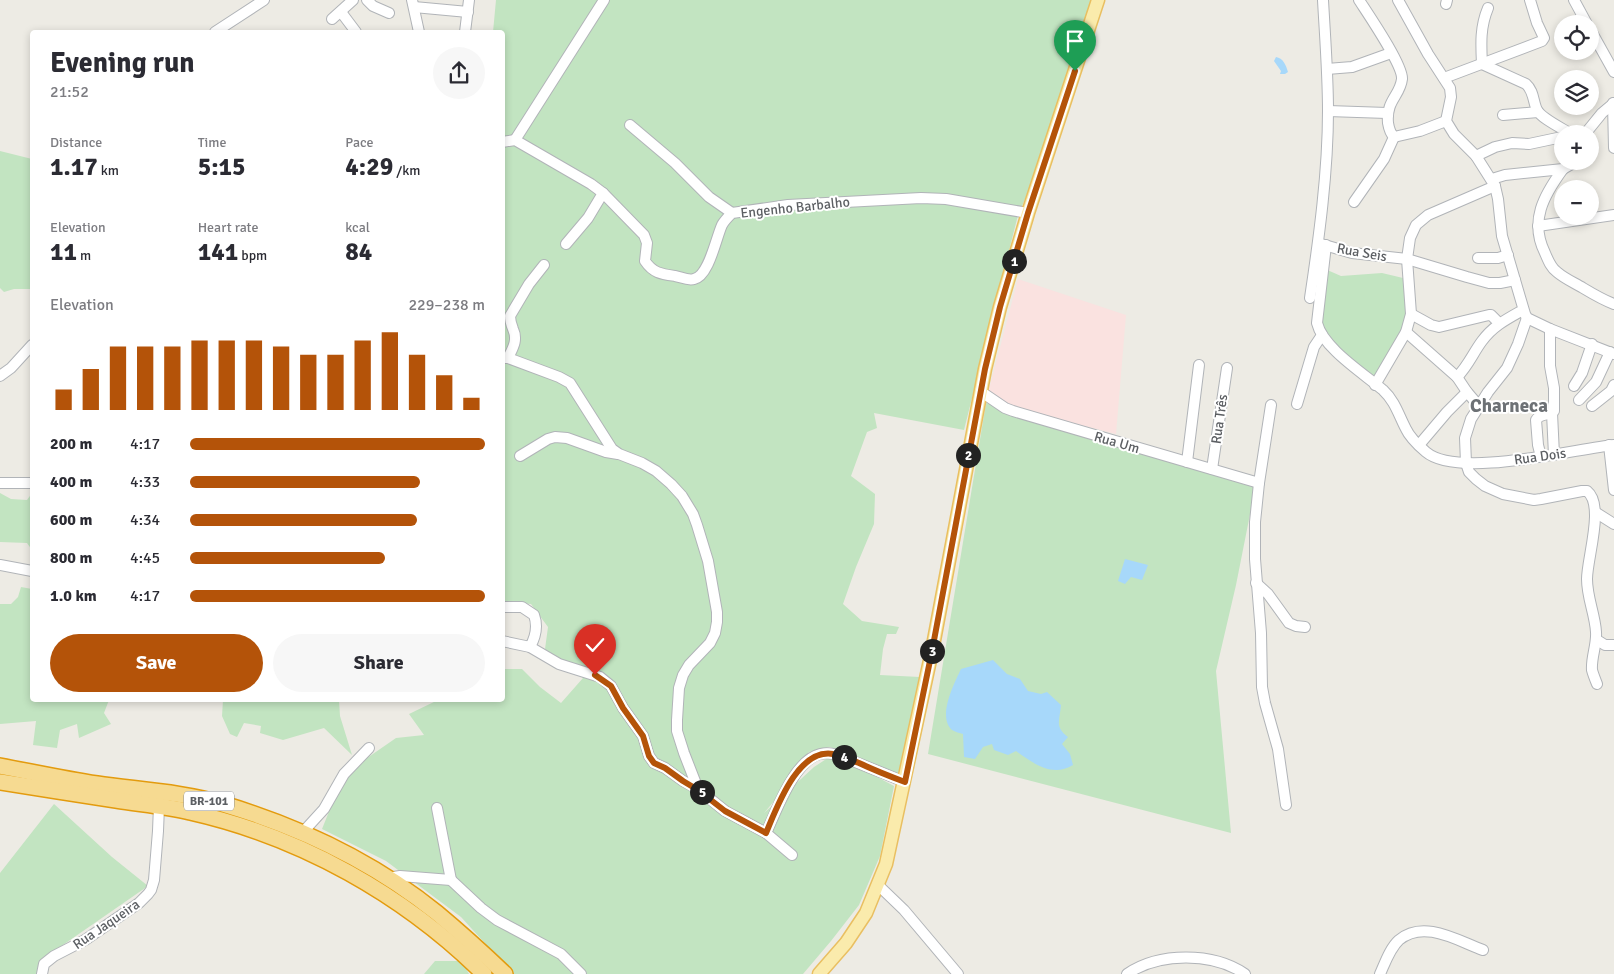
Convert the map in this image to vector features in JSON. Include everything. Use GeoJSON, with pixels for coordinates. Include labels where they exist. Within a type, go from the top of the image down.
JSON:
{"type":"FeatureCollection","features":[{"type":"Feature","properties":{"kind":"highway","name":"BR-101"},"geometry":{"type":"LineString","coordinates":[[0,766],[96,784],[188,795],[223,804],[303,832],[387,878],[436,912],[504,974]]}},
{"type":"Feature","properties":{"kind":"highway","name":"BR-101"},"geometry":{"type":"LineString","coordinates":[[0,782],[191,812],[258,832],[301,848],[328,861],[407,909],[484,974]]}},
{"type":"Feature","properties":{"kind":"main road"},"geometry":{"type":"LineString","coordinates":[[819,974],[846,944],[866,913],[886,864],[932,651],[980,391],[1000,307],[1028,213],[1098,0]]}},
{"type":"Feature","properties":{"kind":"street"},"geometry":{"type":"LineString","coordinates":[[218,30],[264,0]]}},
{"type":"Feature","properties":{"kind":"street"},"geometry":{"type":"LineString","coordinates":[[332,19],[353,0]]}},
{"type":"Feature","properties":{"kind":"street"},"geometry":{"type":"LineString","coordinates":[[367,0],[373,6],[389,13]]}},
{"type":"Feature","properties":{"kind":"street"},"geometry":{"type":"LineString","coordinates":[[465,30],[469,0]]}},
{"type":"Feature","properties":{"kind":"street"},"geometry":{"type":"LineString","coordinates":[[505,142],[515,140],[604,0]]}},
{"type":"Feature","properties":{"kind":"street"},"geometry":{"type":"LineString","coordinates":[[1323,0],[1328,112],[1317,323],[1322,335],[1351,365],[1387,395],[1398,410],[1408,433],[1419,445],[1446,412],[1466,392]]}},
{"type":"Feature","properties":{"kind":"street"},"geometry":{"type":"LineString","coordinates":[[1359,0],[1402,74],[1402,79],[1387,113],[1390,132],[1394,137]]}},
{"type":"Feature","properties":{"kind":"street"},"geometry":{"type":"LineString","coordinates":[[1398,0],[1428,54],[1450,88],[1451,97],[1446,121],[1454,134],[1476,156],[1493,182],[1498,199],[1502,236],[1525,314],[1512,356],[1506,368],[1471,419],[1465,438],[1466,463],[1469,472],[1476,479],[1503,494],[1534,500],[1587,490],[1591,495],[1595,504],[1595,512],[1594,536],[1587,576],[1587,593],[1596,629],[1597,640],[1592,671],[1597,684]]}},
{"type":"Feature","properties":{"kind":"street"},"geometry":{"type":"LineString","coordinates":[[1444,78],[1543,40],[1530,0]]}},
{"type":"Feature","properties":{"kind":"street"},"geometry":{"type":"LineString","coordinates":[[1574,0],[1582,15]]}},
{"type":"Feature","properties":{"kind":"street"},"geometry":{"type":"LineString","coordinates":[[419,30],[413,4],[468,12]]}},
{"type":"Feature","properties":{"kind":"street"},"geometry":{"type":"LineString","coordinates":[[1482,64],[1482,21],[1488,8]]}},
{"type":"Feature","properties":{"kind":"street"},"geometry":{"type":"LineString","coordinates":[[341,12],[354,30]]}},
{"type":"Feature","properties":{"kind":"street"},"geometry":{"type":"LineString","coordinates":[[1599,45],[1614,72]]}},
{"type":"Feature","properties":{"kind":"street"},"geometry":{"type":"LineString","coordinates":[[1327,69],[1352,67],[1391,53]]}},
{"type":"Feature","properties":{"kind":"street"},"geometry":{"type":"LineString","coordinates":[[1482,64],[1530,87],[1538,112],[1556,125]]}},
{"type":"Feature","properties":{"kind":"street"},"geometry":{"type":"LineString","coordinates":[[1614,103],[1614,148]]}},
{"type":"Feature","properties":{"kind":"street"},"geometry":{"type":"LineString","coordinates":[[1593,125],[1614,103]]}},
{"type":"Feature","properties":{"kind":"street"},"geometry":{"type":"LineString","coordinates":[[1328,112],[1387,113]]}},
{"type":"Feature","properties":{"kind":"street"},"geometry":{"type":"LineString","coordinates":[[1503,114],[1538,112]]}},
{"type":"Feature","properties":{"kind":"street"},"geometry":{"type":"LineString","coordinates":[[1354,202],[1384,158],[1394,137],[1446,121]]}},
{"type":"Feature","properties":{"kind":"street"},"geometry":{"type":"LineString","coordinates":[[630,125],[675,163],[709,197],[732,213]]}},
{"type":"Feature","properties":{"kind":"street"},"geometry":{"type":"LineString","coordinates":[[1476,156],[1495,147],[1512,143],[1529,144],[1554,139]]}},
{"type":"Feature","properties":{"kind":"street","name":"Engenho Barbalho"},"geometry":{"type":"LineString","coordinates":[[515,140],[591,184],[603,194],[644,235],[647,243],[645,261],[652,270],[658,274],[689,280],[700,277],[704,271],[713,252],[722,224],[732,213],[788,205],[921,198],[946,199],[1028,213]]}},
{"type":"Feature","properties":{"kind":"street"},"geometry":{"type":"LineString","coordinates":[[1375,384],[1406,332],[1411,314],[1407,259],[1410,238],[1416,225],[1428,215],[1505,175],[1554,170]]}},
{"type":"Feature","properties":{"kind":"street"},"geometry":{"type":"LineString","coordinates":[[1563,170],[1545,196],[1540,210],[1538,236],[1553,268],[1570,280],[1614,304]]}},
{"type":"Feature","properties":{"kind":"street"},"geometry":{"type":"LineString","coordinates":[[566,244],[588,218],[603,194]]}},
{"type":"Feature","properties":{"kind":"street"},"geometry":{"type":"LineString","coordinates":[[1538,226],[1614,215]]}},
{"type":"Feature","properties":{"kind":"street"},"geometry":{"type":"LineString","coordinates":[[1310,298],[1322,244]]}},
{"type":"Feature","properties":{"kind":"street","name":"Rua Seis"},"geometry":{"type":"LineString","coordinates":[[1322,244],[1352,253],[1407,259],[1489,283],[1515,280]]}},
{"type":"Feature","properties":{"kind":"street"},"geometry":{"type":"LineString","coordinates":[[1478,258],[1498,258],[1508,255]]}},
{"type":"Feature","properties":{"kind":"street"},"geometry":{"type":"LineString","coordinates":[[544,265],[529,284],[510,316],[515,342],[505,358],[559,377],[570,383],[608,444],[619,454]]}},
{"type":"Feature","properties":{"kind":"street"},"geometry":{"type":"LineString","coordinates":[[1411,314],[1431,325],[1439,327],[1489,314],[1499,323]]}},
{"type":"Feature","properties":{"kind":"street"},"geometry":{"type":"LineString","coordinates":[[1457,377],[1482,340],[1499,323],[1525,314]]}},
{"type":"Feature","properties":{"kind":"street"},"geometry":{"type":"LineString","coordinates":[[1525,314],[1550,329],[1612,351],[1596,382],[1578,400]]}},
{"type":"Feature","properties":{"kind":"street"},"geometry":{"type":"LineString","coordinates":[[1550,329],[1550,366],[1554,388],[1554,410],[1552,413],[1554,455]]}},
{"type":"Feature","properties":{"kind":"street"},"geometry":{"type":"LineString","coordinates":[[1406,332],[1457,377],[1466,392],[1479,406]]}},
{"type":"Feature","properties":{"kind":"street"},"geometry":{"type":"LineString","coordinates":[[1297,404],[1312,352],[1322,335]]}},
{"type":"Feature","properties":{"kind":"street"},"geometry":{"type":"LineString","coordinates":[[1574,386],[1582,373],[1592,344]]}},
{"type":"Feature","properties":{"kind":"street"},"geometry":{"type":"LineString","coordinates":[[0,376],[11,368],[30,347]]}},
{"type":"Feature","properties":{"kind":"street"},"geometry":{"type":"LineString","coordinates":[[1187,462],[1199,365]]}},
{"type":"Feature","properties":{"kind":"street","name":"Rua Três"},"geometry":{"type":"LineString","coordinates":[[1212,469],[1227,368]]}},
{"type":"Feature","properties":{"kind":"street"},"geometry":{"type":"LineString","coordinates":[[1592,406],[1611,391],[1614,385]]}},
{"type":"Feature","properties":{"kind":"street","name":"Rua Um"},"geometry":{"type":"LineString","coordinates":[[980,391],[1005,408],[1013,411],[1259,484]]}},
{"type":"Feature","properties":{"kind":"street"},"geometry":{"type":"LineString","coordinates":[[1271,404],[1259,484],[1255,528],[1256,583],[1262,687],[1278,749],[1286,804]]}},
{"type":"Feature","properties":{"kind":"street"},"geometry":{"type":"LineString","coordinates":[[1541,458],[1536,418],[1552,413]]}},
{"type":"Feature","properties":{"kind":"street"},"geometry":{"type":"LineString","coordinates":[[520,456],[548,439],[555,437],[567,438],[606,452],[619,454],[656,471],[682,496],[693,514],[708,561],[718,612],[715,633],[710,643],[689,665],[683,675],[679,688],[676,720],[677,731],[698,790]]}},
{"type":"Feature","properties":{"kind":"street","name":"Rua Dois"},"geometry":{"type":"LineString","coordinates":[[1419,445],[1426,452],[1434,456],[1466,463],[1541,458],[1611,445]]}},
{"type":"Feature","properties":{"kind":"street"},"geometry":{"type":"LineString","coordinates":[[1611,445],[1614,490]]}},
{"type":"Feature","properties":{"kind":"street"},"geometry":{"type":"LineString","coordinates":[[0,483],[30,483]]}},
{"type":"Feature","properties":{"kind":"street"},"geometry":{"type":"LineString","coordinates":[[1595,512],[1614,524]]}},
{"type":"Feature","properties":{"kind":"street"},"geometry":{"type":"LineString","coordinates":[[0,565],[30,571]]}},
{"type":"Feature","properties":{"kind":"street"},"geometry":{"type":"LineString","coordinates":[[1256,583],[1268,594],[1289,623],[1305,627]]}},
{"type":"Feature","properties":{"kind":"street"},"geometry":{"type":"LineString","coordinates":[[505,607],[522,607],[534,615],[536,623],[535,632],[530,647]]}},
{"type":"Feature","properties":{"kind":"street"},"geometry":{"type":"LineString","coordinates":[[1597,640],[1605,645],[1614,646]]}},
{"type":"Feature","properties":{"kind":"street"},"geometry":{"type":"LineString","coordinates":[[505,642],[530,647],[559,664],[595,675],[606,682],[611,686],[623,708],[643,736],[649,756],[654,763],[698,790],[725,811],[766,833],[792,855]]}},
{"type":"Feature","properties":{"kind":"street"},"geometry":{"type":"LineString","coordinates":[[303,832],[324,809],[344,774],[369,748]]}},
{"type":"Feature","properties":{"kind":"street"},"geometry":{"type":"LineString","coordinates":[[766,833],[775,811],[790,784],[806,763],[821,754],[834,754],[905,782]]}},
{"type":"Feature","properties":{"kind":"street","name":"Rua Jaqueira"},"geometry":{"type":"LineString","coordinates":[[42,973],[44,964],[54,956],[85,940],[139,903],[151,890],[154,880],[159,806]]}},
{"type":"Feature","properties":{"kind":"street"},"geometry":{"type":"LineString","coordinates":[[437,808],[451,880],[497,920],[561,954],[581,974]]}},
{"type":"Feature","properties":{"kind":"street"},"geometry":{"type":"LineString","coordinates":[[387,878],[400,876],[451,880]]}},
{"type":"Feature","properties":{"kind":"street"},"geometry":{"type":"LineString","coordinates":[[878,885],[904,910],[958,974]]}},
{"type":"Feature","properties":{"kind":"street"},"geometry":{"type":"LineString","coordinates":[[1380,974],[1388,957],[1399,941],[1417,932],[1436,932],[1483,950]]}},
{"type":"Feature","properties":{"kind":"street"},"geometry":{"type":"LineString","coordinates":[[1127,974],[1141,965],[1181,958],[1211,960],[1245,974]]}},
{"type":"Feature","properties":{"kind":"shaded area"},"geometry":{"type":"Polygon","coordinates":[[[1018,279],[1126,315],[1116,434],[1010,407],[988,393],[1018,279]]]}},
{"type":"Feature","properties":{"kind":"green space"},"geometry":{"type":"Polygon","coordinates":[[[496,0],[1092,0],[1036,171],[1017,219],[964,430],[874,413],[877,428],[867,432],[851,476],[875,494],[874,524],[843,604],[862,621],[899,627],[896,634],[887,634],[880,675],[920,677],[899,775],[830,747],[809,752],[793,779],[764,813],[814,767],[834,754],[894,786],[880,856],[859,905],[803,974],[513,974],[461,917],[386,861],[322,829],[344,774],[396,738],[424,735],[409,714],[434,702],[505,702],[505,669],[522,669],[540,687],[561,703],[583,678],[545,649],[548,627],[531,604],[505,602],[505,30],[493,30],[496,0]]]}},
{"type":"Feature","properties":{"kind":"green space"},"geometry":{"type":"Polygon","coordinates":[[[0,151],[30,158],[30,289],[14,289],[4,292],[0,288],[0,151]]]}},
{"type":"Feature","properties":{"kind":"green space"},"geometry":{"type":"Polygon","coordinates":[[[1325,269],[1341,276],[1382,273],[1403,278],[1410,312],[1375,382],[1330,339],[1318,323],[1325,269]]]}},
{"type":"Feature","properties":{"kind":"green space"},"geometry":{"type":"Polygon","coordinates":[[[986,403],[1256,484],[1236,585],[1216,671],[1231,833],[928,754],[986,403]]]}},
{"type":"Feature","properties":{"kind":"green space"},"geometry":{"type":"Polygon","coordinates":[[[0,493],[11,499],[27,500],[30,496],[30,547],[27,543],[0,542],[0,493]]]}},
{"type":"Feature","properties":{"kind":"green space"},"geometry":{"type":"Polygon","coordinates":[[[21,587],[30,589],[30,702],[108,702],[104,713],[111,724],[79,738],[77,724],[60,730],[57,748],[33,745],[36,721],[0,724],[0,604],[11,604],[18,597],[21,587]]]}},
{"type":"Feature","properties":{"kind":"green space"},"geometry":{"type":"Polygon","coordinates":[[[223,702],[339,702],[340,716],[352,755],[324,728],[283,740],[260,733],[261,726],[244,723],[237,737],[230,734],[222,716],[223,702]]]}},
{"type":"Feature","properties":{"kind":"green space"},"geometry":{"type":"Polygon","coordinates":[[[54,804],[112,857],[148,886],[60,947],[39,974],[0,974],[0,873],[54,804]]]}},
{"type":"Feature","properties":{"kind":"green space"},"geometry":{"type":"Polygon","coordinates":[[[435,961],[462,961],[469,974],[424,974],[435,961]]]}},
{"type":"Feature","properties":{"kind":"water"},"geometry":{"type":"Polygon","coordinates":[[[1276,57],[1285,64],[1288,72],[1285,74],[1280,74],[1281,71],[1274,61],[1276,57]]]}},
{"type":"Feature","properties":{"kind":"water"},"geometry":{"type":"Polygon","coordinates":[[[1125,559],[1148,565],[1142,580],[1131,577],[1125,584],[1118,581],[1125,559]]]}},
{"type":"Feature","properties":{"kind":"water"},"geometry":{"type":"Polygon","coordinates":[[[993,660],[1007,674],[1020,679],[1028,691],[1041,694],[1047,692],[1061,705],[1059,726],[1068,737],[1062,744],[1070,754],[1073,765],[1065,769],[1050,769],[1036,764],[1016,751],[1008,755],[994,750],[992,744],[983,747],[975,759],[964,757],[963,734],[952,730],[946,717],[948,700],[961,669],[993,660]]]}},
{"type":"Feature","properties":{"kind":"waterway"},"geometry":{"type":"LineString","coordinates":[[0,774],[17,777]]}},
{"type":"Feature","properties":{"kind":"waterway"},"geometry":{"type":"LineString","coordinates":[[197,806],[209,809]]}},
{"type":"Feature","properties":{"kind":"waterway"},"geometry":{"type":"LineString","coordinates":[[252,822],[271,829]]}},
{"type":"Feature","properties":{"kind":"waterway"},"geometry":{"type":"LineString","coordinates":[[280,832],[302,841]]}},
{"type":"Feature","properties":{"kind":"waterway"},"geometry":{"type":"LineString","coordinates":[[342,860],[379,882]]}},
{"type":"Feature","properties":{"kind":"district","name":"Charneca"},"geometry":{"type":"Point","coordinates":[1509,405]}},
{"type":"Feature","properties":{"kind":"route"},"geometry":{"type":"LineString","coordinates":[[595,675],[611,686],[623,708],[643,736],[649,756],[654,763],[665,768],[691,787],[706,795],[734,817],[766,833],[775,811],[790,784],[806,763],[821,754],[834,754],[843,757],[905,782],[932,651],[985,369],[1000,307],[1028,213],[1075,71]]}}]}
